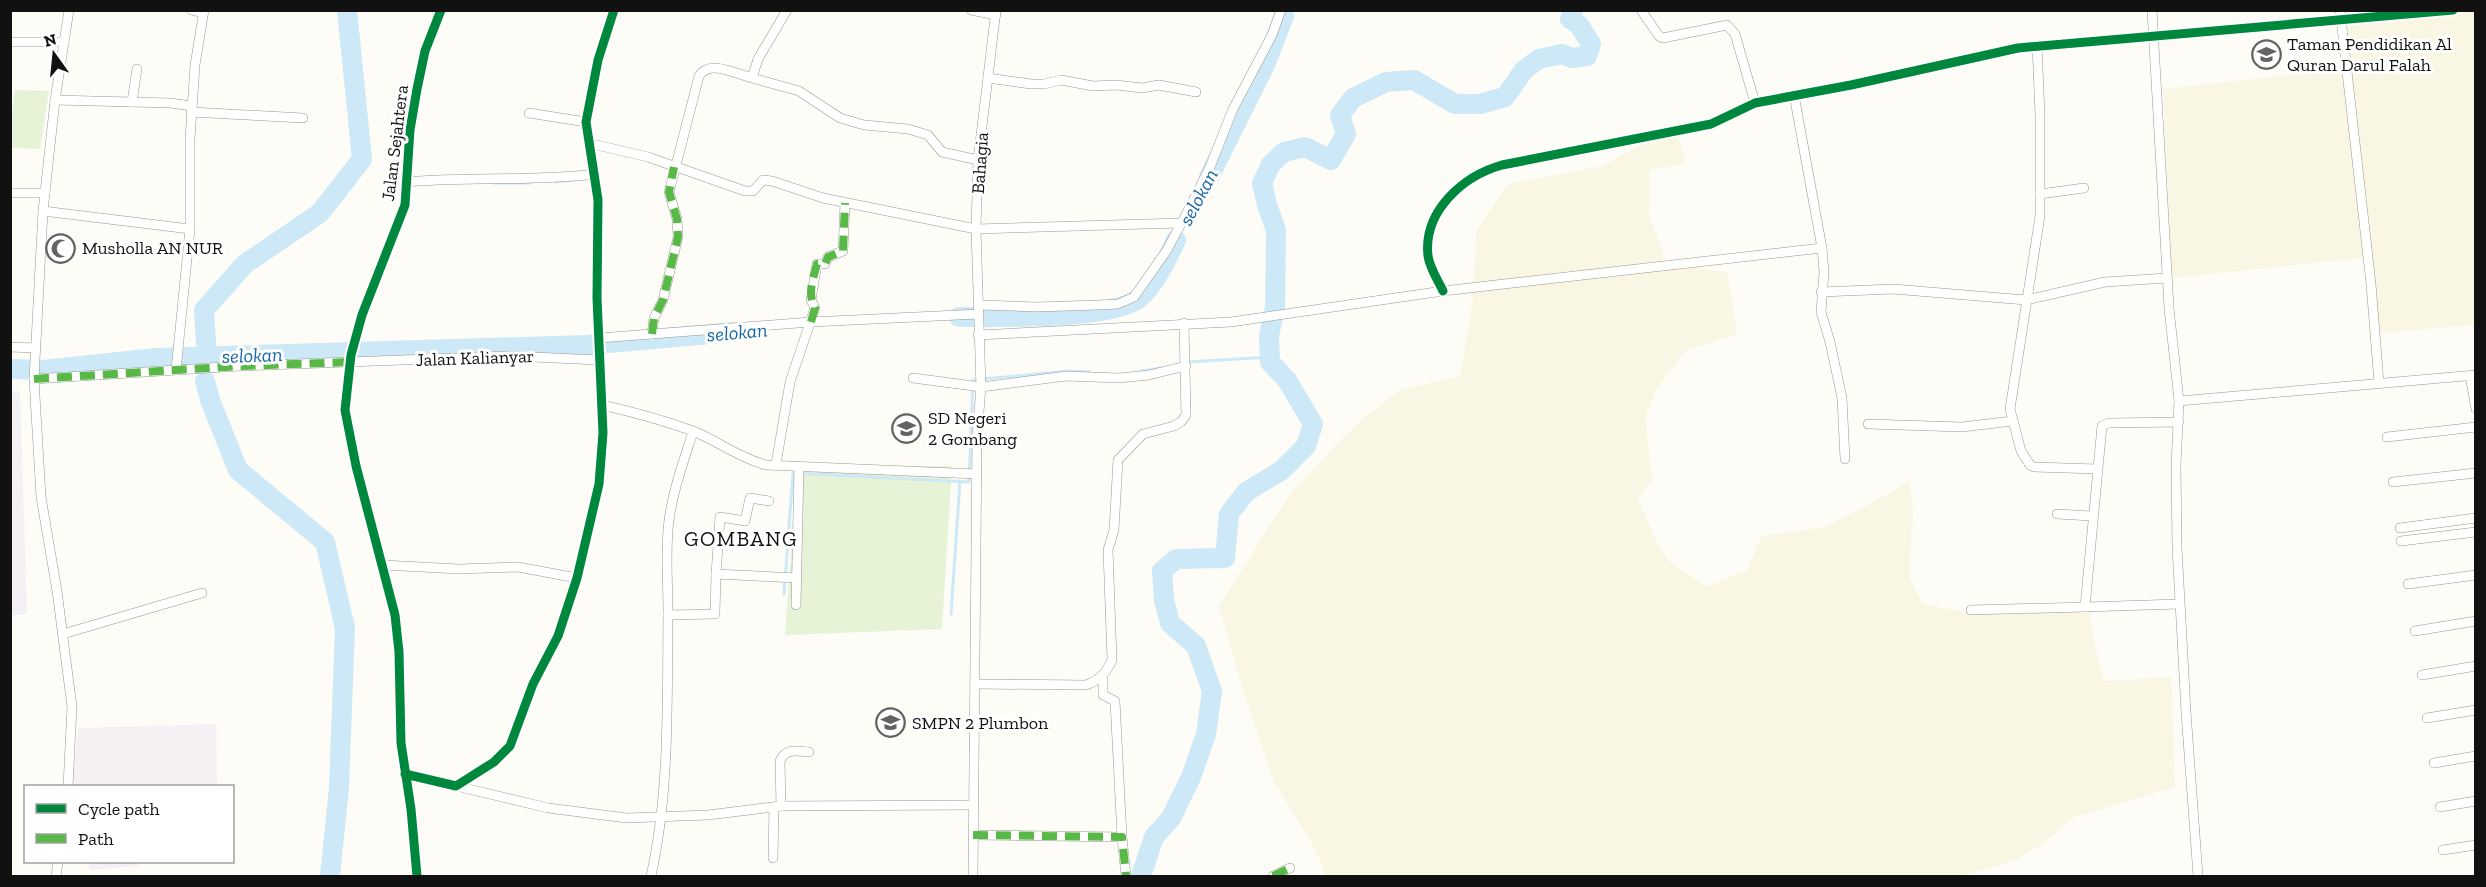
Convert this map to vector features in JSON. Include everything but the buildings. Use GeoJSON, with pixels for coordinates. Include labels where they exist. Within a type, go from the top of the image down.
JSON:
{"type":"FeatureCollection","features":[{"type":"Feature","properties":{"kind":"street"},"geometry":{"type":"LineString","coordinates":[[68,785],[72,707],[39,479],[34,377],[43,211],[55,100],[69,10]]}},
{"type":"Feature","properties":{"kind":"street"},"geometry":{"type":"LineString","coordinates":[[176,370],[190,229],[192,109],[196,55],[203,12],[191,10]]}},
{"type":"Feature","properties":{"kind":"street","name":"Jalan Sejahtera"},"geometry":{"type":"LineString","coordinates":[[417,876],[399,708],[398,635],[383,565],[364,501],[345,410],[352,354],[380,266],[403,213],[417,89],[425,51],[441,10]]}},
{"type":"Feature","properties":{"kind":"street"},"geometry":{"type":"LineString","coordinates":[[456,786],[494,762],[510,746],[533,684],[558,636],[577,578],[599,484],[602,405],[599,360],[598,200],[586,122],[598,60],[614,10]]}},
{"type":"Feature","properties":{"kind":"street"},"geometry":{"type":"LineString","coordinates":[[752,78],[758,59],[787,10]]}},
{"type":"Feature","properties":{"kind":"street"},"geometry":{"type":"LineString","coordinates":[[972,10],[996,13]]}},
{"type":"Feature","properties":{"kind":"street"},"geometry":{"type":"LineString","coordinates":[[599,342],[652,334],[979,315],[1036,307],[1098,305],[1127,301],[1134,297],[1149,278],[1181,223],[1210,167],[1233,109],[1269,41],[1281,10]]}},
{"type":"Feature","properties":{"kind":"street"},"geometry":{"type":"LineString","coordinates":[[1641,10],[1659,36],[1663,38],[1727,25],[1735,34],[1755,103]]}},
{"type":"Feature","properties":{"kind":"street"},"geometry":{"type":"LineString","coordinates":[[2152,10],[2172,351],[2179,401],[2176,466],[2179,604],[2198,876]]}},
{"type":"Feature","properties":{"kind":"street"},"geometry":{"type":"LineString","coordinates":[[2340,10],[2370,273],[2379,383]]}},
{"type":"Feature","properties":{"kind":"street"},"geometry":{"type":"LineString","coordinates":[[1443,291],[1428,258],[1432,226],[1439,210],[1451,195],[1476,174],[1502,165],[1711,124],[1755,103],[2037,45],[2453,10]]}},
{"type":"Feature","properties":{"kind":"street","name":"Bahagia"},"geometry":{"type":"LineString","coordinates":[[973,876],[976,474],[980,387],[976,229],[978,160],[996,13]]}},
{"type":"Feature","properties":{"kind":"street"},"geometry":{"type":"LineString","coordinates":[[10,42],[64,42]]}},
{"type":"Feature","properties":{"kind":"street"},"geometry":{"type":"LineString","coordinates":[[2037,45],[2040,216],[2010,399],[2013,421],[2021,451],[2030,465],[2097,469]]}},
{"type":"Feature","properties":{"kind":"street"},"geometry":{"type":"LineString","coordinates":[[652,334],[654,318],[663,300],[678,237],[677,219],[669,192],[674,167],[702,72],[713,67],[799,91],[840,118],[864,125],[909,129],[930,137],[942,153],[978,160]]}},
{"type":"Feature","properties":{"kind":"street"},"geometry":{"type":"LineString","coordinates":[[132,102],[137,69]]}},
{"type":"Feature","properties":{"kind":"street"},"geometry":{"type":"LineString","coordinates":[[988,78],[1031,84],[1061,80],[1093,86],[1116,85],[1142,88],[1159,85],[1196,92]]}},
{"type":"Feature","properties":{"kind":"street"},"geometry":{"type":"LineString","coordinates":[[1794,95],[1822,248],[1824,273],[1821,312],[1842,398],[1845,459]]}},
{"type":"Feature","properties":{"kind":"street"},"geometry":{"type":"LineString","coordinates":[[55,100],[132,102],[303,118]]}},
{"type":"Feature","properties":{"kind":"street"},"geometry":{"type":"LineString","coordinates":[[529,113],[586,122]]}},
{"type":"Feature","properties":{"kind":"street"},"geometry":{"type":"LineString","coordinates":[[588,143],[648,157],[749,192],[767,180],[823,198],[976,229],[1181,223]]}},
{"type":"Feature","properties":{"kind":"street"},"geometry":{"type":"LineString","coordinates":[[407,182],[448,178],[549,179],[595,174]]}},
{"type":"Feature","properties":{"kind":"street"},"geometry":{"type":"LineString","coordinates":[[2040,194],[2084,188]]}},
{"type":"Feature","properties":{"kind":"street"},"geometry":{"type":"LineString","coordinates":[[10,193],[45,193]]}},
{"type":"Feature","properties":{"kind":"street"},"geometry":{"type":"LineString","coordinates":[[776,464],[790,382],[815,308],[811,300],[817,264],[825,264],[828,257],[843,250],[845,203]]}},
{"type":"Feature","properties":{"kind":"street"},"geometry":{"type":"LineString","coordinates":[[43,211],[190,229]]}},
{"type":"Feature","properties":{"kind":"street"},"geometry":{"type":"LineString","coordinates":[[978,335],[1231,322],[1443,291],[1822,248]]}},
{"type":"Feature","properties":{"kind":"street"},"geometry":{"type":"LineString","coordinates":[[1821,292],[1893,289],[2026,300],[2105,282],[2167,278]]}},
{"type":"Feature","properties":{"kind":"street"},"geometry":{"type":"LineString","coordinates":[[975,684],[1086,685],[1102,676],[1112,660],[1108,550],[1114,530],[1118,460],[1143,434],[1174,426],[1186,415],[1184,323]]}},
{"type":"Feature","properties":{"kind":"street"},"geometry":{"type":"LineString","coordinates":[[10,346],[35,352]]}},
{"type":"Feature","properties":{"kind":"street","name":"Jalan Kalianyar"},"geometry":{"type":"LineString","coordinates":[[34,377],[240,366],[352,354],[531,356],[599,360]]}},
{"type":"Feature","properties":{"kind":"street"},"geometry":{"type":"LineString","coordinates":[[914,378],[980,387],[1066,376],[1119,378],[1149,375],[1186,362]]}},
{"type":"Feature","properties":{"kind":"street"},"geometry":{"type":"LineString","coordinates":[[2179,401],[2473,376],[2475,409]]}},
{"type":"Feature","properties":{"kind":"street"},"geometry":{"type":"LineString","coordinates":[[602,405],[643,415],[693,432],[741,457],[766,465],[976,474]]}},
{"type":"Feature","properties":{"kind":"street"},"geometry":{"type":"LineString","coordinates":[[1868,424],[1962,427],[2013,421]]}},
{"type":"Feature","properties":{"kind":"street"},"geometry":{"type":"LineString","coordinates":[[2085,608],[2100,431],[2105,424],[2179,422]]}},
{"type":"Feature","properties":{"kind":"street"},"geometry":{"type":"LineString","coordinates":[[2387,437],[2475,427]]}},
{"type":"Feature","properties":{"kind":"street"},"geometry":{"type":"LineString","coordinates":[[651,876],[661,818],[668,688],[666,558],[669,518],[677,479],[693,432]]}},
{"type":"Feature","properties":{"kind":"street"},"geometry":{"type":"LineString","coordinates":[[796,605],[794,578],[799,467]]}},
{"type":"Feature","properties":{"kind":"street"},"geometry":{"type":"LineString","coordinates":[[2393,482],[2475,473]]}},
{"type":"Feature","properties":{"kind":"street"},"geometry":{"type":"LineString","coordinates":[[668,615],[715,614],[720,517],[745,521],[750,498],[769,501]]}},
{"type":"Feature","properties":{"kind":"street"},"geometry":{"type":"LineString","coordinates":[[2057,514],[2092,516]]}},
{"type":"Feature","properties":{"kind":"street"},"geometry":{"type":"LineString","coordinates":[[2400,528],[2475,518]]}},
{"type":"Feature","properties":{"kind":"street"},"geometry":{"type":"LineString","coordinates":[[2448,522],[2449,535]]}},
{"type":"Feature","properties":{"kind":"street"},"geometry":{"type":"LineString","coordinates":[[2401,541],[2475,532]]}},
{"type":"Feature","properties":{"kind":"street"},"geometry":{"type":"LineString","coordinates":[[383,565],[459,569],[518,567],[577,578]]}},
{"type":"Feature","properties":{"kind":"street"},"geometry":{"type":"LineString","coordinates":[[716,574],[794,578]]}},
{"type":"Feature","properties":{"kind":"street"},"geometry":{"type":"LineString","coordinates":[[2408,584],[2475,575]]}},
{"type":"Feature","properties":{"kind":"street"},"geometry":{"type":"LineString","coordinates":[[63,634],[202,593]]}},
{"type":"Feature","properties":{"kind":"street"},"geometry":{"type":"LineString","coordinates":[[1971,610],[2179,604]]}},
{"type":"Feature","properties":{"kind":"street"},"geometry":{"type":"LineString","coordinates":[[2415,631],[2475,621]]}},
{"type":"Feature","properties":{"kind":"street"},"geometry":{"type":"LineString","coordinates":[[2422,675],[2475,666]]}},
{"type":"Feature","properties":{"kind":"street"},"geometry":{"type":"LineString","coordinates":[[1102,676],[1103,695],[1115,701],[1126,876]]}},
{"type":"Feature","properties":{"kind":"street"},"geometry":{"type":"LineString","coordinates":[[2427,718],[2475,711]]}},
{"type":"Feature","properties":{"kind":"street"},"geometry":{"type":"LineString","coordinates":[[773,858],[782,755],[789,751],[809,752]]}},
{"type":"Feature","properties":{"kind":"street"},"geometry":{"type":"LineString","coordinates":[[2434,763],[2475,756]]}},
{"type":"Feature","properties":{"kind":"street"},"geometry":{"type":"LineString","coordinates":[[405,774],[559,810],[627,818],[661,818],[778,807],[973,805]]}},
{"type":"Feature","properties":{"kind":"street"},"geometry":{"type":"LineString","coordinates":[[2440,807],[2475,801]]}},
{"type":"Feature","properties":{"kind":"street"},"geometry":{"type":"LineString","coordinates":[[973,835],[1122,837]]}},
{"type":"Feature","properties":{"kind":"street"},"geometry":{"type":"LineString","coordinates":[[2443,850],[2475,845]]}},
{"type":"Feature","properties":{"kind":"street"},"geometry":{"type":"LineString","coordinates":[[1273,876],[1290,868]]}},
{"type":"Feature","properties":{"kind":"shaded area"},"geometry":{"type":"Polygon","coordinates":[[[2475,11],[2475,325],[2378,333],[2370,257],[2172,278],[2163,89],[2350,68],[2348,24],[2475,11]]]}},
{"type":"Feature","properties":{"kind":"shaded area"},"geometry":{"type":"Polygon","coordinates":[[[1677,133],[1686,164],[1650,170],[1649,215],[1666,261],[1727,273],[1737,334],[1685,351],[1656,390],[1645,418],[1652,480],[1638,499],[1658,544],[1669,561],[1706,587],[1746,571],[1762,536],[1825,527],[1887,495],[1910,480],[1913,512],[1909,577],[1923,604],[1972,614],[2020,613],[2055,603],[2089,608],[2095,648],[2104,681],[2171,677],[2175,787],[2072,818],[2043,844],[2012,862],[1959,876],[1326,876],[1314,847],[1274,782],[1244,694],[1219,606],[1291,492],[1361,420],[1400,390],[1460,376],[1472,305],[1477,230],[1508,184],[1602,166],[1655,138],[1677,133]]]}},
{"type":"Feature","properties":{"kind":"shaded area"},"geometry":{"type":"Polygon","coordinates":[[[10,391],[20,391],[27,614],[11,615],[10,391]]]}},
{"type":"Feature","properties":{"kind":"shaded area"},"geometry":{"type":"Polygon","coordinates":[[[216,724],[217,785],[72,785],[78,728],[216,724]]]}},
{"type":"Feature","properties":{"kind":"shaded area"},"geometry":{"type":"Polygon","coordinates":[[[89,863],[139,863],[139,866],[89,870],[89,863]]]}},
{"type":"Feature","properties":{"kind":"green space"},"geometry":{"type":"Polygon","coordinates":[[[15,90],[49,91],[40,149],[11,148],[11,120],[15,90]]]}},
{"type":"Feature","properties":{"kind":"green space"},"geometry":{"type":"Polygon","coordinates":[[[952,466],[942,629],[785,635],[797,467],[952,466]]]}},
{"type":"Feature","properties":{"kind":"waterway"},"geometry":{"type":"LineString","coordinates":[[206,343],[204,310],[245,264],[320,213],[362,159],[347,10]]}},
{"type":"Feature","properties":{"kind":"waterway"},"geometry":{"type":"LineString","coordinates":[[1141,876],[1154,837],[1171,818],[1191,777],[1206,734],[1212,691],[1196,646],[1170,623],[1164,600],[1162,571],[1176,559],[1225,558],[1229,514],[1246,492],[1282,470],[1306,446],[1313,424],[1287,380],[1270,362],[1269,336],[1275,307],[1276,230],[1262,183],[1271,164],[1284,152],[1305,147],[1331,160],[1346,134],[1340,115],[1353,98],[1386,82],[1414,80],[1455,104],[1480,104],[1505,97],[1524,70],[1539,59],[1562,54],[1572,58],[1587,56],[1591,44],[1579,25],[1570,19],[1573,10]]}},
{"type":"Feature","properties":{"kind":"waterway","name":"selokan"},"geometry":{"type":"LineString","coordinates":[[1209,177],[1265,65],[1284,16]]}},
{"type":"Feature","properties":{"kind":"waterway"},"geometry":{"type":"LineString","coordinates":[[556,182],[582,179]]}},
{"type":"Feature","properties":{"kind":"waterway"},"geometry":{"type":"LineString","coordinates":[[493,183],[531,183]]}},
{"type":"Feature","properties":{"kind":"waterway","name":"selokan"},"geometry":{"type":"LineString","coordinates":[[959,317],[1081,314],[1126,305],[1145,293],[1160,271],[1176,240]]}},
{"type":"Feature","properties":{"kind":"waterway","name":"selokan"},"geometry":{"type":"LineString","coordinates":[[10,369],[43,370],[156,358],[587,345],[732,332]]}},
{"type":"Feature","properties":{"kind":"waterway"},"geometry":{"type":"LineString","coordinates":[[1188,362],[1270,357]]}},
{"type":"Feature","properties":{"kind":"waterway"},"geometry":{"type":"LineString","coordinates":[[1141,371],[1161,368]]}},
{"type":"Feature","properties":{"kind":"waterway"},"geometry":{"type":"LineString","coordinates":[[784,594],[793,473],[969,482],[973,380],[1068,371],[1090,372]]}},
{"type":"Feature","properties":{"kind":"waterway"},"geometry":{"type":"LineString","coordinates":[[205,381],[210,400],[238,470],[325,542],[345,628],[339,788],[330,876]]}},
{"type":"Feature","properties":{"kind":"waterway"},"geometry":{"type":"LineString","coordinates":[[951,614],[960,481]]}},
{"type":"Feature","properties":{"kind":"marked path"},"geometry":{"type":"LineString","coordinates":[[652,334],[654,318],[663,300],[678,237],[677,219],[669,192],[674,167]]}},
{"type":"Feature","properties":{"kind":"marked path"},"geometry":{"type":"LineString","coordinates":[[811,322],[815,308],[811,297],[812,286],[817,264],[825,264],[828,257],[843,251],[845,203]]}},
{"type":"Feature","properties":{"kind":"marked path"},"geometry":{"type":"LineString","coordinates":[[34,379],[240,366],[350,362]]}},
{"type":"Feature","properties":{"kind":"marked path"},"geometry":{"type":"LineString","coordinates":[[973,835],[1122,837],[1126,876]]}},
{"type":"Feature","properties":{"kind":"marked path"},"geometry":{"type":"LineString","coordinates":[[1273,876],[1290,868]]}},
{"type":"Feature","properties":{"kind":"cycle path"},"geometry":{"type":"LineString","coordinates":[[417,876],[411,809],[401,743],[399,652],[395,615],[356,466],[345,410],[351,355],[362,315],[405,205],[410,130],[417,89],[425,51],[441,10]]}},
{"type":"Feature","properties":{"kind":"cycle path"},"geometry":{"type":"LineString","coordinates":[[405,774],[456,786],[494,762],[510,746],[533,684],[558,636],[577,578],[599,484],[603,433],[597,298],[598,200],[586,122],[598,60],[614,10]]}},
{"type":"Feature","properties":{"kind":"cycle path"},"geometry":{"type":"LineString","coordinates":[[1443,291],[1432,270],[1428,256],[1428,240],[1432,224],[1448,198],[1460,187],[1487,170],[1502,165],[1711,124],[1755,103],[1851,85],[2018,48],[2453,10]]}},
{"type":"Feature","properties":{"kind":"place","name":"Taman Pendidikan Al Quran Darul Falah"},"geometry":{"type":"Point","coordinates":[2266,54]}},
{"type":"Feature","properties":{"kind":"place","name":"Musholla AN NUR"},"geometry":{"type":"Point","coordinates":[61,248]}},
{"type":"Feature","properties":{"kind":"place","name":"SD Negeri 2 Gombang"},"geometry":{"type":"Point","coordinates":[907,428]}},
{"type":"Feature","properties":{"kind":"place","name":"SMPN 2 Plumbon"},"geometry":{"type":"Point","coordinates":[891,723]}},
{"type":"Feature","properties":{"kind":"district","name":"GOMBANG"},"geometry":{"type":"Point","coordinates":[741,538]}}]}
